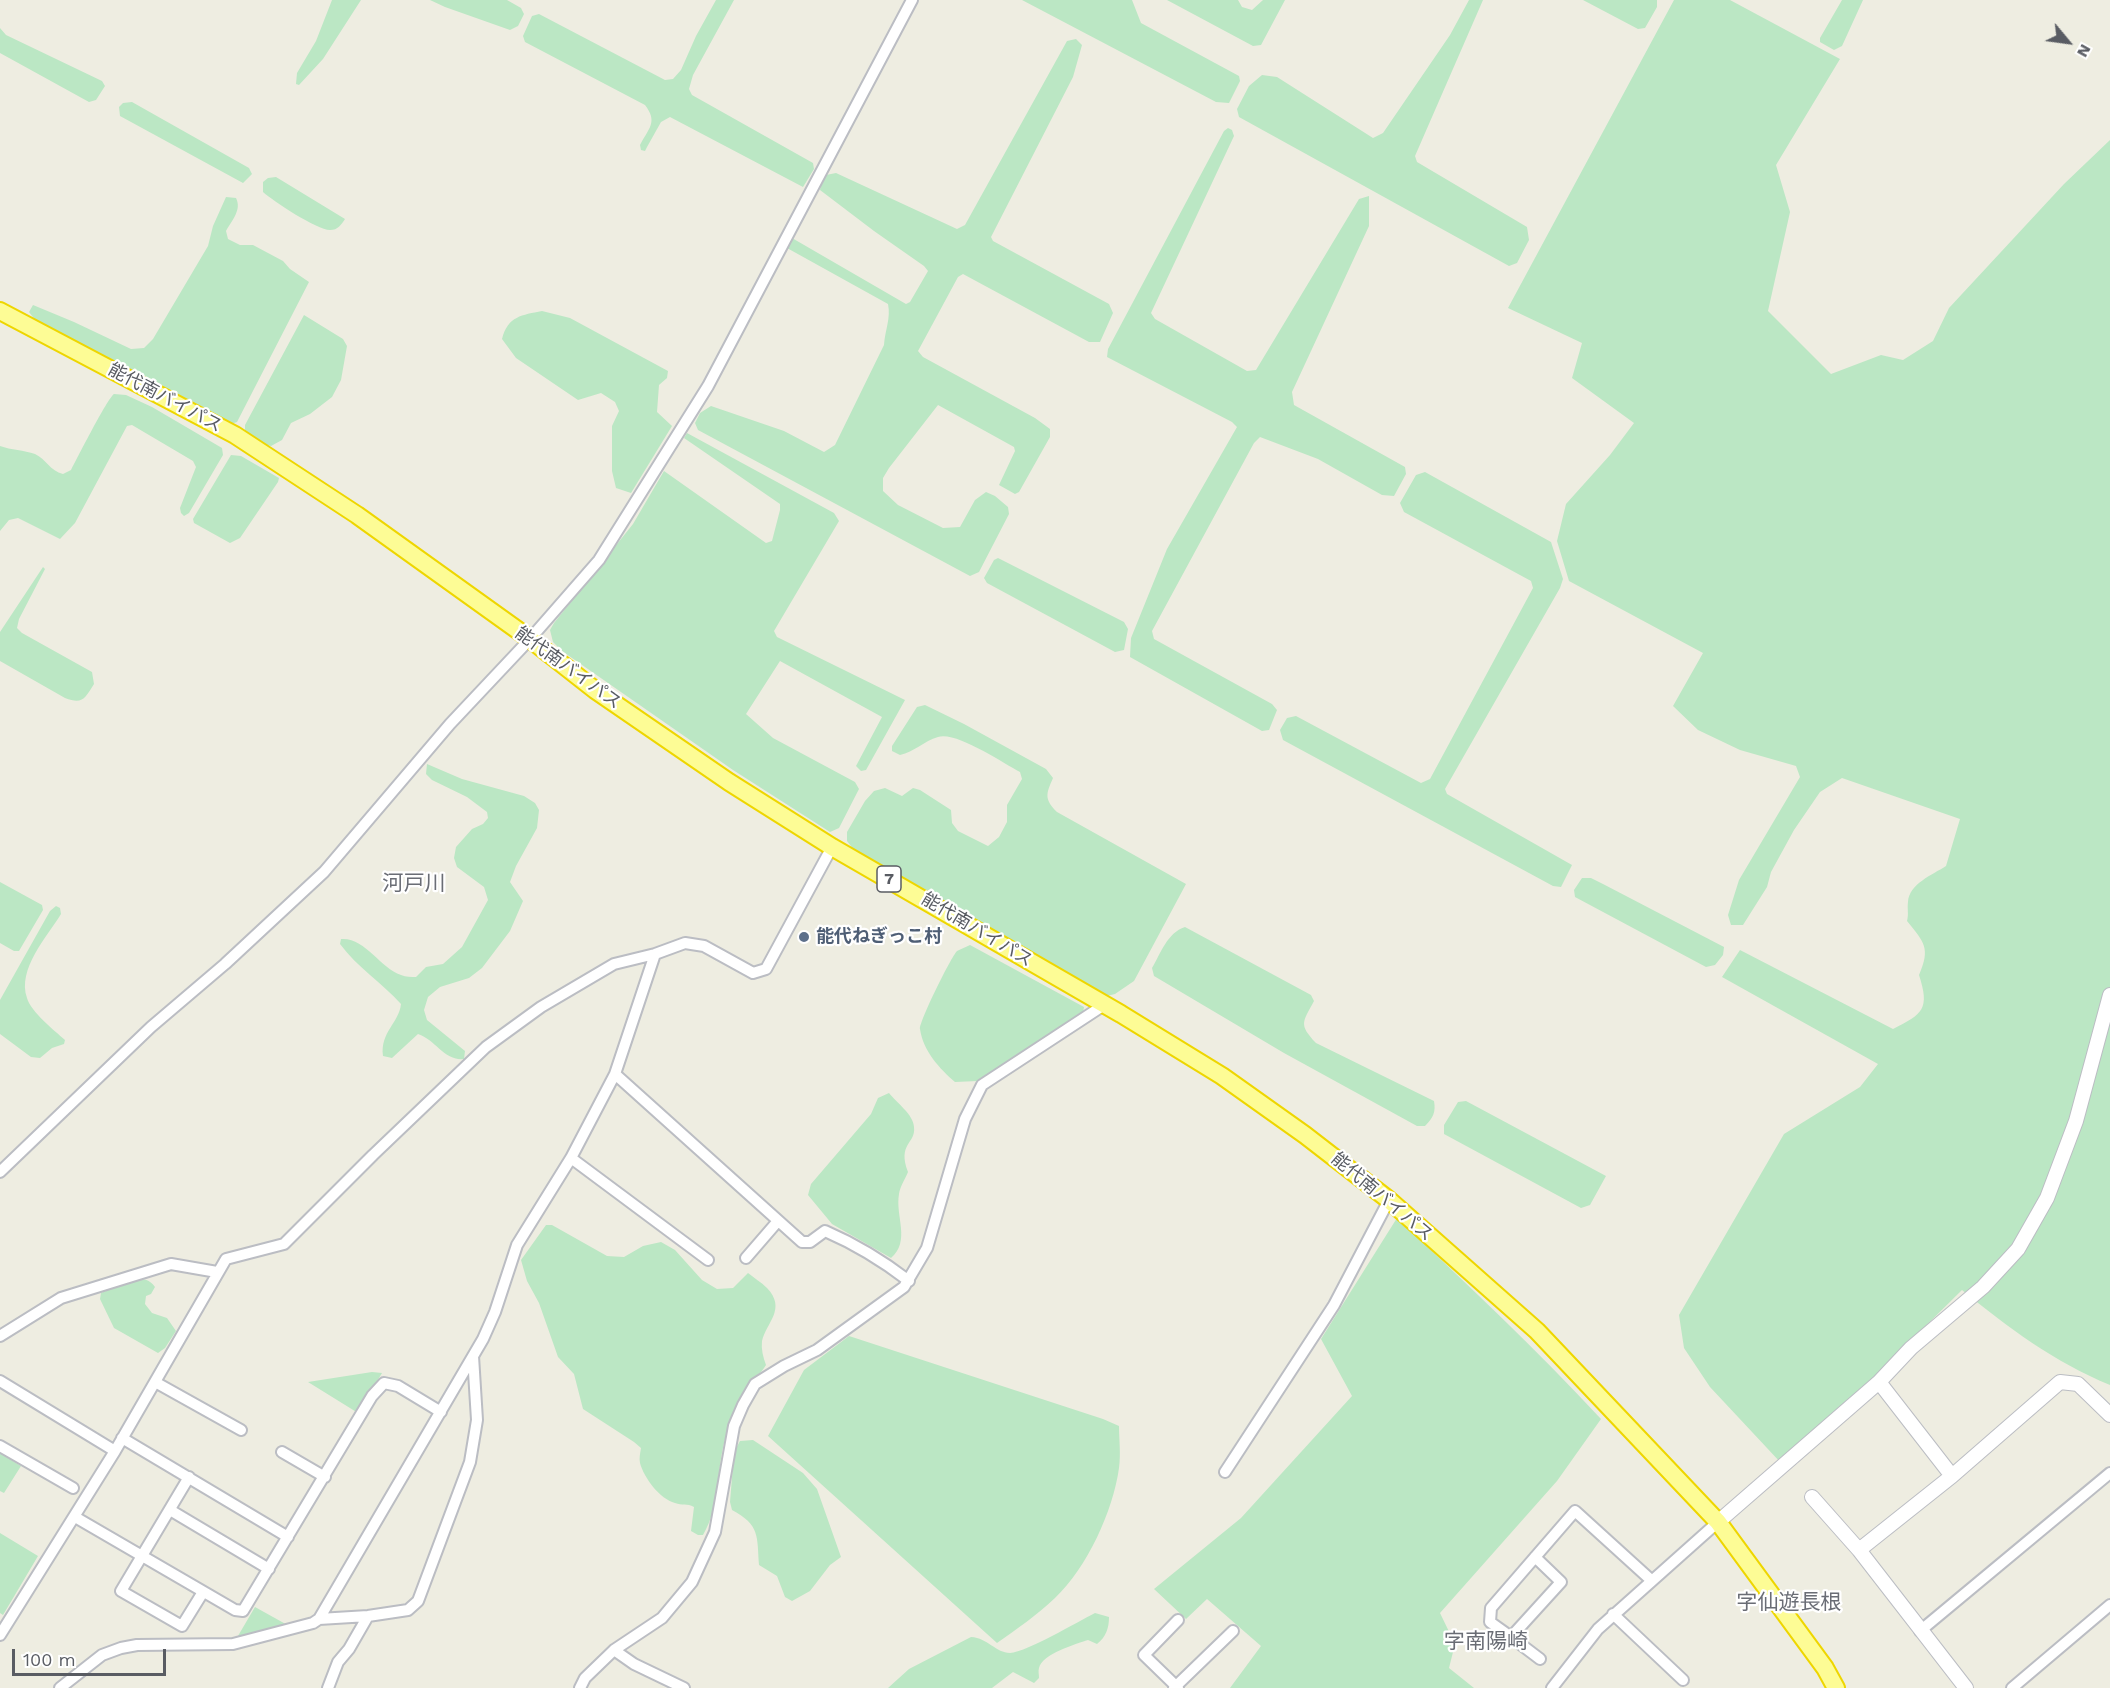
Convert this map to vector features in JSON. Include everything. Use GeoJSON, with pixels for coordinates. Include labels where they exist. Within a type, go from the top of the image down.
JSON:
{"type":"FeatureCollection","features":[{"type":"Feature","properties":{"kind":"highway","name":"能代南バイパス"},"geometry":{"type":"LineString","coordinates":[[0,311],[235,435],[357,514],[530,639],[605,697],[729,782],[832,847],[1222,1076],[1305,1135],[1389,1200],[1537,1331],[1718,1522],[1825,1668],[1836,1688]]}},
{"type":"Feature","properties":{"kind":"street"},"geometry":{"type":"LineString","coordinates":[[0,1172],[152,1027],[324,872],[450,724],[530,639],[599,560],[708,386],[912,0]]}},
{"type":"Feature","properties":{"kind":"street"},"geometry":{"type":"LineString","coordinates":[[0,1635],[75,1517],[226,1259],[284,1244],[486,1047],[541,1006],[614,964],[655,954],[685,943],[705,946],[753,973],[766,969],[832,847]]}},
{"type":"Feature","properties":{"kind":"street"},"geometry":{"type":"LineString","coordinates":[[60,1688],[102,1655],[121,1648],[137,1645],[233,1644],[313,1623],[319,1619],[473,1356],[495,1312],[518,1245],[572,1158],[615,1074],[655,954]]}},
{"type":"Feature","properties":{"kind":"street"},"geometry":{"type":"LineString","coordinates":[[1552,1688],[1598,1629],[1651,1580],[1879,1382],[1911,1348],[1983,1287],[2018,1249],[2047,1198],[2076,1121],[2110,995]]}},
{"type":"Feature","properties":{"kind":"street"},"geometry":{"type":"LineString","coordinates":[[580,1688],[585,1678],[614,1650],[662,1618],[692,1582],[715,1532],[734,1426],[755,1384],[784,1366],[817,1350],[904,1287],[909,1281],[927,1248],[966,1119],[982,1085],[1104,1005]]}},
{"type":"Feature","properties":{"kind":"street"},"geometry":{"type":"LineString","coordinates":[[615,1074],[802,1242],[810,1242],[825,1231],[894,1269],[909,1281]]}},
{"type":"Feature","properties":{"kind":"street"},"geometry":{"type":"LineString","coordinates":[[572,1158],[708,1260]]}},
{"type":"Feature","properties":{"kind":"street"},"geometry":{"type":"LineString","coordinates":[[1225,1472],[1334,1305],[1389,1200]]}},
{"type":"Feature","properties":{"kind":"street"},"geometry":{"type":"LineString","coordinates":[[746,1258],[778,1221]]}},
{"type":"Feature","properties":{"kind":"street"},"geometry":{"type":"LineString","coordinates":[[0,1336],[61,1298],[171,1264],[217,1272]]}},
{"type":"Feature","properties":{"kind":"street"},"geometry":{"type":"LineString","coordinates":[[319,1619],[368,1616],[408,1610],[418,1601],[470,1462],[477,1420],[473,1356]]}},
{"type":"Feature","properties":{"kind":"street"},"geometry":{"type":"LineString","coordinates":[[0,1381],[115,1450]]}},
{"type":"Feature","properties":{"kind":"street"},"geometry":{"type":"LineString","coordinates":[[155,1382],[241,1430]]}},
{"type":"Feature","properties":{"kind":"street"},"geometry":{"type":"LineString","coordinates":[[1879,1382],[1952,1476]]}},
{"type":"Feature","properties":{"kind":"street"},"geometry":{"type":"LineString","coordinates":[[1859,1550],[1952,1476],[2060,1382],[2078,1384],[2110,1415]]}},
{"type":"Feature","properties":{"kind":"street"},"geometry":{"type":"LineString","coordinates":[[75,1517],[235,1610],[243,1611],[372,1396],[384,1383],[398,1386],[441,1412]]}},
{"type":"Feature","properties":{"kind":"street"},"geometry":{"type":"LineString","coordinates":[[122,1438],[288,1537]]}},
{"type":"Feature","properties":{"kind":"street"},"geometry":{"type":"LineString","coordinates":[[0,1446],[73,1488]]}},
{"type":"Feature","properties":{"kind":"street"},"geometry":{"type":"LineString","coordinates":[[282,1452],[324,1477]]}},
{"type":"Feature","properties":{"kind":"street"},"geometry":{"type":"LineString","coordinates":[[1920,1631],[2110,1473]]}},
{"type":"Feature","properties":{"kind":"street"},"geometry":{"type":"LineString","coordinates":[[189,1477],[121,1590],[182,1626],[203,1592]]}},
{"type":"Feature","properties":{"kind":"street"},"geometry":{"type":"LineString","coordinates":[[1812,1497],[1859,1550],[1966,1688]]}},
{"type":"Feature","properties":{"kind":"street"},"geometry":{"type":"LineString","coordinates":[[170,1510],[269,1569]]}},
{"type":"Feature","properties":{"kind":"street"},"geometry":{"type":"LineString","coordinates":[[1540,1659],[1490,1622],[1491,1608],[1575,1511],[1651,1580]]}},
{"type":"Feature","properties":{"kind":"street"},"geometry":{"type":"LineString","coordinates":[[1511,1637],[1560,1582],[1535,1557]]}},
{"type":"Feature","properties":{"kind":"street"},"geometry":{"type":"LineString","coordinates":[[2012,1688],[2110,1605]]}},
{"type":"Feature","properties":{"kind":"street"},"geometry":{"type":"LineString","coordinates":[[1614,1614],[1683,1680]]}},
{"type":"Feature","properties":{"kind":"street"},"geometry":{"type":"LineString","coordinates":[[328,1688],[338,1662],[368,1616]]}},
{"type":"Feature","properties":{"kind":"street"},"geometry":{"type":"LineString","coordinates":[[1178,1620],[1144,1655],[1176,1687],[1233,1631]]}},
{"type":"Feature","properties":{"kind":"street"},"geometry":{"type":"LineString","coordinates":[[614,1650],[634,1664],[684,1688]]}},
{"type":"Feature","properties":{"kind":"green space"},"geometry":{"type":"Polygon","coordinates":[[[332,0],[361,0],[323,59],[299,85],[296,84],[297,73],[316,41],[332,0]]]}},
{"type":"Feature","properties":{"kind":"green space"},"geometry":{"type":"Polygon","coordinates":[[[430,0],[507,0],[521,8],[524,14],[518,26],[510,30],[430,0]]]}},
{"type":"Feature","properties":{"kind":"green space"},"geometry":{"type":"Polygon","coordinates":[[[716,0],[734,0],[693,75],[689,89],[692,95],[813,163],[814,169],[803,187],[670,117],[661,122],[645,151],[641,150],[640,145],[652,121],[645,105],[525,42],[523,36],[532,16],[539,14],[665,80],[673,79],[681,70],[716,0]]]}},
{"type":"Feature","properties":{"kind":"green space"},"geometry":{"type":"Polygon","coordinates":[[[1022,0],[1132,0],[1141,23],[1239,76],[1240,81],[1229,103],[1216,102],[1022,0]]]}},
{"type":"Feature","properties":{"kind":"green space"},"geometry":{"type":"Polygon","coordinates":[[[1167,0],[1238,0],[1242,7],[1252,10],[1263,0],[1285,0],[1261,45],[1253,46],[1167,0]]]}},
{"type":"Feature","properties":{"kind":"green space"},"geometry":{"type":"Polygon","coordinates":[[[1469,0],[1483,0],[1415,156],[1417,162],[1527,227],[1529,240],[1517,263],[1509,266],[1239,117],[1237,109],[1249,86],[1262,75],[1277,77],[1373,138],[1383,133],[1450,35],[1469,0]]]}},
{"type":"Feature","properties":{"kind":"green space"},"geometry":{"type":"Polygon","coordinates":[[[1583,0],[1657,0],[1657,7],[1645,28],[1638,29],[1583,0]]]}},
{"type":"Feature","properties":{"kind":"green space"},"geometry":{"type":"Polygon","coordinates":[[[1674,0],[1730,0],[1840,59],[1776,165],[1790,212],[1768,311],[1831,374],[1881,355],[1903,360],[1933,341],[1949,308],[2064,184],[2110,140],[2110,1385],[2051,1355],[1962,1290],[1868,1383],[1781,1463],[1710,1387],[1684,1348],[1679,1315],[1784,1134],[1860,1087],[1878,1064],[1722,977],[1740,950],[1893,1029],[1911,1019],[1924,1003],[1919,975],[1925,952],[1918,934],[1907,921],[1909,896],[1917,885],[1946,866],[1960,819],[1842,778],[1820,792],[1794,830],[1771,872],[1767,887],[1743,925],[1731,925],[1728,915],[1739,880],[1800,777],[1796,766],[1740,750],[1698,730],[1673,706],[1703,653],[1569,581],[1557,541],[1566,504],[1610,455],[1634,423],[1572,378],[1582,343],[1508,308],[1674,0]]]}},
{"type":"Feature","properties":{"kind":"green space"},"geometry":{"type":"Polygon","coordinates":[[[1842,0],[1863,0],[1842,46],[1834,50],[1820,42],[1820,38],[1842,0]]]}},
{"type":"Feature","properties":{"kind":"green space"},"geometry":{"type":"Polygon","coordinates":[[[0,28],[6,35],[102,81],[105,86],[96,100],[89,102],[0,53],[0,28]]]}},
{"type":"Feature","properties":{"kind":"green space"},"geometry":{"type":"Polygon","coordinates":[[[1076,39],[1082,45],[1073,77],[991,237],[993,241],[1109,304],[1113,313],[1100,342],[1089,342],[963,274],[958,277],[918,351],[923,357],[1035,418],[1050,429],[1050,437],[1019,492],[1015,494],[999,485],[1015,451],[1014,447],[938,405],[883,478],[883,491],[898,505],[943,528],[960,527],[975,500],[986,492],[1008,507],[1009,514],[979,572],[970,576],[698,430],[695,423],[700,413],[711,406],[784,431],[824,452],[835,445],[884,345],[888,304],[787,248],[787,241],[792,238],[906,304],[910,302],[928,271],[820,190],[826,175],[836,173],[957,229],[965,225],[1067,41],[1076,39]]]}},
{"type":"Feature","properties":{"kind":"green space"},"geometry":{"type":"Polygon","coordinates":[[[132,102],[249,168],[252,174],[243,183],[120,116],[119,107],[123,103],[132,102]]]}},
{"type":"Feature","properties":{"kind":"green space"},"geometry":{"type":"Polygon","coordinates":[[[1228,128],[1232,130],[1234,136],[1151,313],[1155,319],[1247,371],[1256,370],[1359,199],[1369,196],[1369,226],[1292,392],[1294,405],[1405,467],[1406,474],[1394,496],[1382,495],[1318,459],[1260,437],[1254,443],[1152,631],[1154,639],[1272,704],[1277,710],[1269,730],[1262,731],[1130,657],[1131,638],[1167,549],[1237,427],[1232,422],[1107,357],[1108,349],[1224,131],[1228,128]]]}},
{"type":"Feature","properties":{"kind":"green space"},"geometry":{"type":"Polygon","coordinates":[[[276,177],[345,219],[341,225],[333,230],[324,229],[276,202],[263,192],[263,182],[268,178],[276,177]]]}},
{"type":"Feature","properties":{"kind":"green space"},"geometry":{"type":"Polygon","coordinates":[[[226,197],[236,198],[238,202],[236,215],[226,231],[228,239],[240,245],[253,245],[283,261],[290,269],[309,282],[237,422],[228,425],[36,321],[29,312],[33,305],[131,349],[144,348],[153,339],[208,246],[213,226],[226,197]]]}},
{"type":"Feature","properties":{"kind":"green space"},"geometry":{"type":"Polygon","coordinates":[[[542,311],[570,318],[668,371],[667,378],[659,385],[657,412],[672,426],[631,493],[616,488],[612,471],[612,426],[619,411],[615,402],[601,393],[578,400],[516,358],[502,339],[512,321],[542,311]]]}},
{"type":"Feature","properties":{"kind":"green space"},"geometry":{"type":"Polygon","coordinates":[[[304,315],[343,339],[347,346],[341,380],[332,397],[310,414],[291,423],[282,440],[271,446],[257,443],[245,434],[245,425],[304,315]]]}},
{"type":"Feature","properties":{"kind":"green space"},"geometry":{"type":"Polygon","coordinates":[[[114,394],[126,395],[152,407],[222,448],[223,455],[189,513],[184,516],[180,508],[196,467],[193,461],[132,425],[127,426],[75,523],[60,539],[18,518],[9,520],[0,531],[0,446],[35,454],[63,474],[71,470],[114,394]]]}},
{"type":"Feature","properties":{"kind":"green space"},"geometry":{"type":"Polygon","coordinates":[[[687,433],[834,513],[839,521],[774,631],[777,637],[905,700],[866,770],[861,771],[856,766],[882,717],[780,661],[746,714],[773,738],[855,782],[859,789],[839,828],[830,832],[733,770],[562,651],[553,642],[550,630],[554,623],[633,524],[664,471],[766,543],[772,541],[780,504],[684,438],[687,433]]]}},
{"type":"Feature","properties":{"kind":"green space"},"geometry":{"type":"Polygon","coordinates":[[[231,455],[241,456],[279,478],[240,538],[230,543],[194,523],[193,519],[231,455]]]}},
{"type":"Feature","properties":{"kind":"green space"},"geometry":{"type":"Polygon","coordinates":[[[1425,472],[1551,542],[1563,579],[1560,588],[1445,789],[1447,794],[1572,865],[1561,887],[1553,886],[1283,740],[1280,730],[1287,718],[1296,716],[1421,783],[1430,779],[1533,588],[1531,581],[1404,512],[1400,503],[1416,475],[1425,472]]]}},
{"type":"Feature","properties":{"kind":"green space"},"geometry":{"type":"Polygon","coordinates":[[[998,558],[1124,622],[1128,629],[1124,650],[1115,652],[987,583],[984,578],[994,560],[998,558]]]}},
{"type":"Feature","properties":{"kind":"green space"},"geometry":{"type":"Polygon","coordinates":[[[43,567],[45,569],[19,619],[17,628],[92,672],[94,684],[86,696],[80,700],[65,698],[0,661],[0,632],[43,567]]]}},
{"type":"Feature","properties":{"kind":"green space"},"geometry":{"type":"Polygon","coordinates":[[[925,705],[1046,769],[1053,778],[1048,800],[1057,812],[1186,884],[1134,981],[1115,994],[1107,996],[854,850],[847,841],[847,832],[865,801],[874,791],[885,788],[902,796],[913,788],[920,790],[951,810],[952,823],[958,831],[988,846],[999,837],[1007,822],[1007,805],[1022,779],[1020,772],[967,743],[946,736],[933,739],[900,755],[892,751],[892,746],[917,707],[925,705]]]}},
{"type":"Feature","properties":{"kind":"green space"},"geometry":{"type":"Polygon","coordinates":[[[427,764],[462,779],[524,796],[535,803],[539,810],[537,828],[510,882],[523,901],[510,931],[482,968],[469,978],[440,987],[428,997],[424,1010],[427,1020],[465,1051],[464,1059],[445,1054],[418,1034],[392,1058],[383,1056],[384,1040],[400,1011],[401,1004],[340,944],[341,939],[358,943],[393,971],[405,976],[416,977],[426,967],[443,964],[462,947],[488,900],[484,887],[457,867],[454,858],[456,847],[472,829],[483,824],[488,818],[487,812],[467,797],[432,780],[426,774],[427,764]]]}},
{"type":"Feature","properties":{"kind":"green space"},"geometry":{"type":"Polygon","coordinates":[[[1582,878],[1591,878],[1724,947],[1723,955],[1715,965],[1706,967],[1575,897],[1574,890],[1582,878]]]}},
{"type":"Feature","properties":{"kind":"green space"},"geometry":{"type":"Polygon","coordinates":[[[0,882],[42,905],[43,910],[19,951],[14,951],[0,943],[0,882]]]}},
{"type":"Feature","properties":{"kind":"green space"},"geometry":{"type":"Polygon","coordinates":[[[56,906],[60,908],[61,914],[35,954],[26,976],[25,987],[27,998],[33,1009],[65,1040],[64,1044],[52,1048],[40,1058],[31,1057],[0,1034],[0,1000],[50,911],[56,906]]]}},
{"type":"Feature","properties":{"kind":"green space"},"geometry":{"type":"Polygon","coordinates":[[[1185,927],[1311,995],[1314,1001],[1304,1023],[1316,1043],[1434,1101],[1435,1108],[1430,1120],[1425,1126],[1417,1126],[1284,1053],[1154,976],[1152,968],[1165,944],[1185,927]]]}},
{"type":"Feature","properties":{"kind":"green space"},"geometry":{"type":"Polygon","coordinates":[[[970,945],[1084,1007],[1083,1013],[978,1081],[955,1082],[928,1052],[920,1029],[942,976],[957,951],[970,945]]]}},
{"type":"Feature","properties":{"kind":"green space"},"geometry":{"type":"Polygon","coordinates":[[[889,1093],[908,1113],[914,1127],[914,1133],[905,1155],[908,1172],[901,1186],[898,1202],[900,1244],[891,1258],[832,1224],[808,1195],[811,1184],[871,1114],[878,1098],[889,1093]]]}},
{"type":"Feature","properties":{"kind":"green space"},"geometry":{"type":"Polygon","coordinates":[[[1466,1101],[1606,1176],[1590,1205],[1581,1208],[1444,1134],[1444,1125],[1458,1102],[1466,1101]]]}},
{"type":"Feature","properties":{"kind":"green space"},"geometry":{"type":"Polygon","coordinates":[[[1397,1218],[1526,1342],[1601,1419],[1557,1481],[1440,1613],[1455,1644],[1449,1668],[1474,1688],[1230,1688],[1261,1646],[1207,1599],[1186,1619],[1154,1589],[1241,1518],[1352,1396],[1321,1339],[1397,1218]]]}},
{"type":"Feature","properties":{"kind":"green space"},"geometry":{"type":"Polygon","coordinates":[[[546,1225],[552,1225],[607,1256],[624,1257],[643,1246],[661,1242],[675,1250],[702,1280],[717,1289],[733,1288],[748,1273],[765,1286],[773,1296],[774,1316],[762,1341],[762,1353],[766,1365],[739,1400],[733,1415],[723,1448],[713,1511],[703,1535],[691,1531],[694,1507],[669,1501],[658,1493],[649,1481],[640,1463],[641,1448],[583,1409],[574,1374],[558,1357],[539,1303],[527,1281],[521,1260],[546,1225]]]}},
{"type":"Feature","properties":{"kind":"green space"},"geometry":{"type":"Polygon","coordinates":[[[135,1279],[151,1282],[155,1287],[151,1294],[146,1296],[145,1304],[152,1313],[167,1318],[176,1331],[165,1348],[158,1353],[114,1328],[100,1299],[101,1293],[135,1279]]]}},
{"type":"Feature","properties":{"kind":"green space"},"geometry":{"type":"Polygon","coordinates":[[[849,1336],[1119,1426],[1120,1463],[1116,1485],[1105,1520],[1088,1555],[1067,1586],[1055,1598],[997,1643],[768,1436],[804,1370],[849,1336]]]}},
{"type":"Feature","properties":{"kind":"green space"},"geometry":{"type":"Polygon","coordinates":[[[372,1372],[382,1373],[358,1413],[308,1382],[372,1372]]]}},
{"type":"Feature","properties":{"kind":"green space"},"geometry":{"type":"Polygon","coordinates":[[[753,1440],[803,1473],[817,1489],[841,1557],[830,1565],[810,1591],[792,1601],[785,1597],[777,1576],[759,1565],[755,1532],[748,1521],[732,1510],[730,1502],[734,1452],[740,1441],[753,1440]]]}},
{"type":"Feature","properties":{"kind":"green space"},"geometry":{"type":"Polygon","coordinates":[[[0,1453],[21,1466],[4,1493],[0,1491],[0,1453]]]}},
{"type":"Feature","properties":{"kind":"green space"},"geometry":{"type":"Polygon","coordinates":[[[0,1533],[38,1556],[3,1615],[0,1613],[0,1533]]]}},
{"type":"Feature","properties":{"kind":"green space"},"geometry":{"type":"Polygon","coordinates":[[[255,1607],[291,1627],[235,1641],[255,1607]]]}},
{"type":"Feature","properties":{"kind":"green space"},"geometry":{"type":"Polygon","coordinates":[[[1095,1613],[1109,1617],[1108,1629],[1103,1638],[1097,1644],[1088,1640],[1046,1658],[1041,1663],[1039,1678],[1034,1683],[1013,1672],[992,1688],[888,1688],[909,1669],[971,1637],[982,1640],[1000,1651],[1010,1653],[1040,1642],[1095,1613]]]}},
{"type":"Feature","properties":{"kind":"place","name":"能代ねぎっこ村"},"geometry":{"type":"Point","coordinates":[804,937]}},
{"type":"Feature","properties":{"kind":"district","name":"河戸川"},"geometry":{"type":"Point","coordinates":[414,884]}},
{"type":"Feature","properties":{"kind":"district","name":"字仙遊長根"},"geometry":{"type":"Point","coordinates":[1789,1603]}},
{"type":"Feature","properties":{"kind":"district","name":"字南陽崎"},"geometry":{"type":"Point","coordinates":[1486,1642]}}]}
